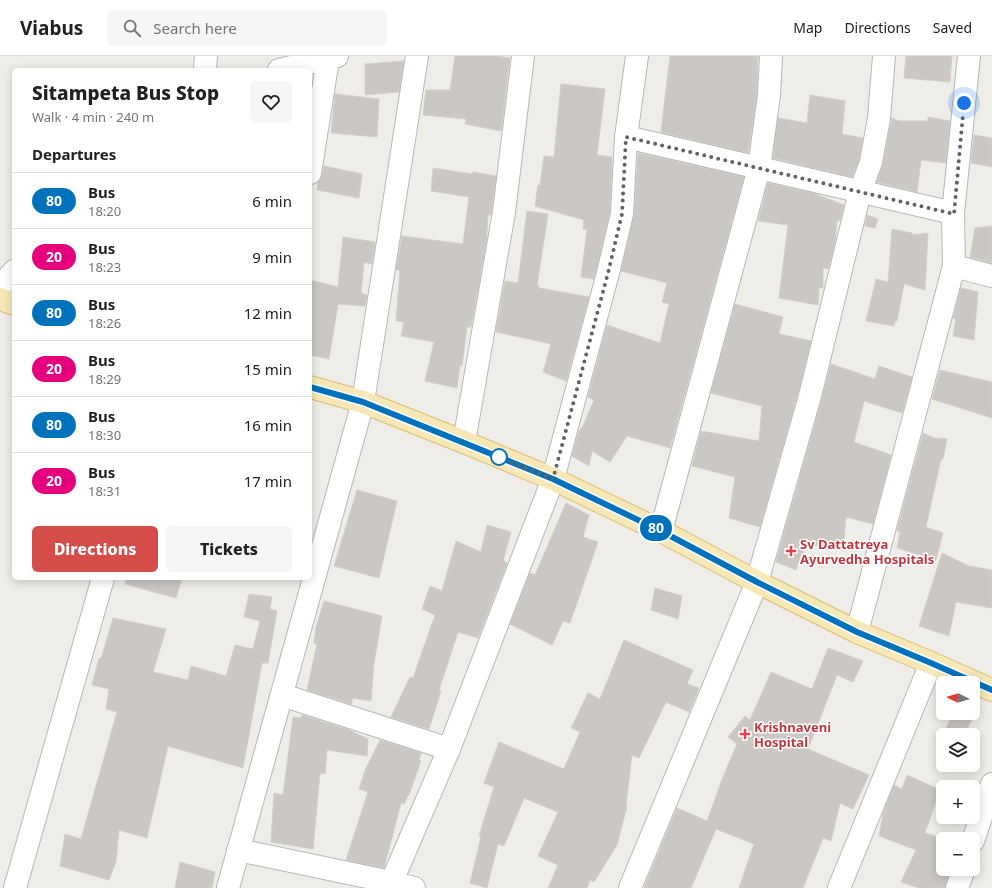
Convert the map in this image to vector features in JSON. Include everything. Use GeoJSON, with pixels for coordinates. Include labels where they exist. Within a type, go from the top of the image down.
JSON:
{"type":"FeatureCollection","features":[{"type":"Feature","properties":{"kind":"main road"},"geometry":{"type":"LineString","coordinates":[[0,300],[12,303]]}},
{"type":"Feature","properties":{"kind":"main road"},"geometry":{"type":"LineString","coordinates":[[312,388],[363,402],[553,479],[661,531],[757,582],[857,632],[991,687]]}},
{"type":"Feature","properties":{"kind":"street"},"geometry":{"type":"LineString","coordinates":[[205,68],[206,56]]}},
{"type":"Feature","properties":{"kind":"street"},"geometry":{"type":"LineString","coordinates":[[228,888],[363,402],[417,56]]}},
{"type":"Feature","properties":{"kind":"street"},"geometry":{"type":"LineString","coordinates":[[464,442],[504,212],[523,56]]}},
{"type":"Feature","properties":{"kind":"street"},"geometry":{"type":"LineString","coordinates":[[390,885],[448,749],[553,479],[608,273],[622,214],[626,137],[637,56]]}},
{"type":"Feature","properties":{"kind":"street"},"geometry":{"type":"LineString","coordinates":[[661,531],[760,168],[769,95],[771,56]]}},
{"type":"Feature","properties":{"kind":"street"},"geometry":{"type":"LineString","coordinates":[[630,888],[757,582],[810,396],[860,192],[871,162],[879,118],[884,56]]}},
{"type":"Feature","properties":{"kind":"street"},"geometry":{"type":"LineString","coordinates":[[857,632],[954,266],[954,214],[969,56]]}},
{"type":"Feature","properties":{"kind":"street"},"geometry":{"type":"LineString","coordinates":[[287,68],[332,57],[312,162]]}},
{"type":"Feature","properties":{"kind":"street"},"geometry":{"type":"LineString","coordinates":[[626,137],[954,214]]}},
{"type":"Feature","properties":{"kind":"street"},"geometry":{"type":"LineString","coordinates":[[954,266],[992,276]]}},
{"type":"Feature","properties":{"kind":"street"},"geometry":{"type":"LineString","coordinates":[[0,287],[12,273]]}},
{"type":"Feature","properties":{"kind":"street"},"geometry":{"type":"LineString","coordinates":[[15,888],[102,580]]}},
{"type":"Feature","properties":{"kind":"street"},"geometry":{"type":"LineString","coordinates":[[839,888],[931,663]]}},
{"type":"Feature","properties":{"kind":"street"},"geometry":{"type":"LineString","coordinates":[[282,695],[448,749]]}},
{"type":"Feature","properties":{"kind":"street"},"geometry":{"type":"LineString","coordinates":[[976,832],[992,784]]}},
{"type":"Feature","properties":{"kind":"street"},"geometry":{"type":"LineString","coordinates":[[238,850],[390,885],[414,888]]}},
{"type":"Feature","properties":{"kind":"street"},"geometry":{"type":"LineString","coordinates":[[957,888],[961,876]]}},
{"type":"Feature","properties":{"kind":"building"},"geometry":{"type":"Polygon","coordinates":[[[455,56],[495,56],[510,58],[501,131],[465,124],[466,119],[423,115],[426,90],[450,90],[455,56]]]}},
{"type":"Feature","properties":{"kind":"building"},"geometry":{"type":"Polygon","coordinates":[[[670,56],[758,56],[757,94],[748,153],[661,132],[670,56]]]}},
{"type":"Feature","properties":{"kind":"building"},"geometry":{"type":"Polygon","coordinates":[[[906,56],[952,56],[950,82],[904,78],[906,56]]]}},
{"type":"Feature","properties":{"kind":"building"},"geometry":{"type":"Polygon","coordinates":[[[404,61],[399,92],[365,95],[365,64],[404,61]]]}},
{"type":"Feature","properties":{"kind":"building"},"geometry":{"type":"Polygon","coordinates":[[[561,84],[605,89],[597,155],[612,157],[610,212],[594,279],[581,277],[587,230],[583,229],[584,220],[535,206],[538,185],[540,185],[544,156],[554,157],[561,84]]]}},
{"type":"Feature","properties":{"kind":"building"},"geometry":{"type":"Polygon","coordinates":[[[335,94],[379,99],[377,137],[331,133],[335,94]]]}},
{"type":"Feature","properties":{"kind":"building"},"geometry":{"type":"Polygon","coordinates":[[[810,95],[845,101],[842,134],[863,138],[859,159],[852,177],[773,158],[778,118],[807,123],[810,95]]]}},
{"type":"Feature","properties":{"kind":"building"},"geometry":{"type":"Polygon","coordinates":[[[928,117],[950,121],[946,163],[921,160],[917,192],[877,182],[883,164],[892,118],[899,121],[928,121],[928,117]]]}},
{"type":"Feature","properties":{"kind":"building"},"geometry":{"type":"Polygon","coordinates":[[[974,135],[992,138],[992,167],[971,163],[974,135]]]}},
{"type":"Feature","properties":{"kind":"building"},"geometry":{"type":"Polygon","coordinates":[[[638,153],[744,177],[670,448],[627,436],[610,462],[592,451],[589,466],[572,456],[579,431],[583,426],[594,400],[588,397],[607,325],[660,343],[669,304],[662,302],[667,283],[621,271],[634,215],[638,153]]]}},
{"type":"Feature","properties":{"kind":"building"},"geometry":{"type":"Polygon","coordinates":[[[324,166],[362,174],[359,198],[317,190],[318,182],[322,175],[324,166]]]}},
{"type":"Feature","properties":{"kind":"building"},"geometry":{"type":"Polygon","coordinates":[[[433,168],[496,176],[491,215],[488,215],[486,245],[471,327],[467,327],[462,366],[460,365],[457,388],[425,381],[434,342],[401,336],[404,322],[396,321],[400,270],[396,270],[402,236],[463,244],[469,197],[431,191],[433,168]]]}},
{"type":"Feature","properties":{"kind":"building"},"geometry":{"type":"Polygon","coordinates":[[[768,183],[813,193],[844,205],[840,221],[837,220],[835,243],[828,269],[823,268],[823,288],[819,287],[818,305],[779,298],[788,225],[758,221],[768,183]]]}},
{"type":"Feature","properties":{"kind":"building"},"geometry":{"type":"Polygon","coordinates":[[[527,211],[548,214],[537,286],[539,286],[539,288],[589,297],[566,381],[543,372],[551,344],[496,332],[505,281],[518,283],[527,211]]]}},
{"type":"Feature","properties":{"kind":"building"},"geometry":{"type":"Polygon","coordinates":[[[867,215],[878,219],[875,228],[865,226],[867,215]]]}},
{"type":"Feature","properties":{"kind":"building"},"geometry":{"type":"Polygon","coordinates":[[[992,226],[992,263],[970,257],[975,228],[992,226]]]}},
{"type":"Feature","properties":{"kind":"building"},"geometry":{"type":"Polygon","coordinates":[[[892,229],[912,233],[912,235],[928,233],[925,290],[904,284],[897,321],[895,321],[894,326],[866,321],[876,279],[888,282],[892,229]]]}},
{"type":"Feature","properties":{"kind":"building"},"geometry":{"type":"Polygon","coordinates":[[[343,237],[375,242],[372,264],[364,262],[361,293],[367,295],[365,306],[338,304],[329,359],[312,355],[312,280],[338,287],[343,237]]]}},
{"type":"Feature","properties":{"kind":"building"},"geometry":{"type":"Polygon","coordinates":[[[961,288],[978,292],[974,340],[953,336],[956,319],[953,319],[961,288]]]}},
{"type":"Feature","properties":{"kind":"building"},"geometry":{"type":"Polygon","coordinates":[[[735,304],[783,317],[779,334],[811,341],[798,393],[760,527],[729,518],[735,477],[692,466],[701,431],[759,441],[762,406],[711,393],[735,304]]]}},
{"type":"Feature","properties":{"kind":"building"},"geometry":{"type":"Polygon","coordinates":[[[831,364],[875,379],[879,366],[912,377],[902,413],[864,401],[854,442],[891,455],[873,524],[846,517],[843,549],[806,544],[796,570],[776,562],[831,364]]]}},
{"type":"Feature","properties":{"kind":"building"},"geometry":{"type":"Polygon","coordinates":[[[940,370],[992,382],[992,418],[932,399],[940,370]]]}},
{"type":"Feature","properties":{"kind":"building"},"geometry":{"type":"Polygon","coordinates":[[[923,433],[934,438],[947,439],[926,527],[943,533],[936,560],[897,548],[900,532],[897,531],[923,433]]]}},
{"type":"Feature","properties":{"kind":"building"},"geometry":{"type":"Polygon","coordinates":[[[357,490],[397,501],[379,578],[334,566],[357,490]]]}},
{"type":"Feature","properties":{"kind":"building"},"geometry":{"type":"Polygon","coordinates":[[[566,503],[589,515],[583,537],[598,542],[570,623],[563,621],[552,645],[510,624],[530,573],[535,575],[566,503]]]}},
{"type":"Feature","properties":{"kind":"building"},"geometry":{"type":"Polygon","coordinates":[[[487,525],[511,532],[503,561],[507,563],[478,638],[458,632],[439,690],[441,691],[429,729],[391,717],[410,677],[413,678],[435,615],[422,609],[430,586],[442,591],[456,541],[481,552],[487,525]]]}},
{"type":"Feature","properties":{"kind":"building"},"geometry":{"type":"Polygon","coordinates":[[[942,553],[969,566],[992,570],[992,608],[956,602],[949,636],[919,626],[942,553]]]}},
{"type":"Feature","properties":{"kind":"building"},"geometry":{"type":"Polygon","coordinates":[[[126,580],[181,580],[176,598],[125,584],[126,580]]]}},
{"type":"Feature","properties":{"kind":"building"},"geometry":{"type":"Polygon","coordinates":[[[655,588],[682,596],[678,619],[651,610],[655,588]]]}},
{"type":"Feature","properties":{"kind":"building"},"geometry":{"type":"Polygon","coordinates":[[[249,594],[272,597],[270,609],[277,611],[268,663],[262,663],[243,768],[168,746],[147,838],[119,830],[116,861],[109,880],[60,866],[65,834],[81,839],[117,712],[106,709],[109,689],[92,685],[99,658],[101,659],[113,618],[166,629],[153,672],[188,680],[191,666],[226,676],[235,645],[253,649],[260,621],[244,617],[249,594]]]}},
{"type":"Feature","properties":{"kind":"building"},"geometry":{"type":"Polygon","coordinates":[[[324,601],[382,616],[374,663],[371,701],[352,698],[352,704],[307,690],[317,644],[314,643],[316,627],[324,601]]]}},
{"type":"Feature","properties":{"kind":"building"},"geometry":{"type":"Polygon","coordinates":[[[624,640],[693,670],[687,684],[699,688],[689,712],[666,702],[639,758],[632,755],[627,806],[617,845],[594,882],[590,880],[587,888],[548,888],[558,865],[538,856],[558,812],[524,798],[504,846],[498,844],[487,888],[470,883],[481,837],[479,836],[494,787],[484,783],[499,742],[564,769],[580,732],[571,728],[588,693],[600,699],[624,640]]]}},
{"type":"Feature","properties":{"kind":"building"},"geometry":{"type":"Polygon","coordinates":[[[828,648],[863,661],[853,682],[837,675],[808,749],[869,775],[853,809],[840,803],[831,841],[823,838],[803,888],[739,888],[754,844],[716,829],[691,888],[644,888],[677,808],[707,821],[737,744],[728,737],[745,716],[750,720],[771,672],[812,689],[828,648]]]}},
{"type":"Feature","properties":{"kind":"building"},"geometry":{"type":"Polygon","coordinates":[[[302,715],[349,730],[368,739],[367,756],[327,750],[325,774],[320,773],[313,849],[271,842],[274,793],[283,795],[293,717],[301,718],[302,715]]]}},
{"type":"Feature","properties":{"kind":"building"},"geometry":{"type":"Polygon","coordinates":[[[950,720],[972,720],[968,728],[946,728],[950,720]]]}},
{"type":"Feature","properties":{"kind":"building"},"geometry":{"type":"Polygon","coordinates":[[[380,740],[421,753],[419,760],[421,761],[410,792],[404,804],[401,803],[384,868],[346,860],[368,792],[359,789],[366,768],[380,740]]]}},
{"type":"Feature","properties":{"kind":"building"},"geometry":{"type":"Polygon","coordinates":[[[907,775],[936,788],[936,801],[925,833],[936,836],[936,876],[949,876],[945,888],[919,888],[901,882],[916,850],[879,836],[883,814],[894,785],[902,789],[907,775]]]}},
{"type":"Feature","properties":{"kind":"building"},"geometry":{"type":"Polygon","coordinates":[[[180,862],[215,872],[212,888],[175,888],[180,862]]]}},
{"type":"Feature","properties":{"kind":"bus line","name":"80"},"geometry":{"type":"LineString","coordinates":[[312,388],[363,402],[553,479],[661,531],[757,582],[857,632],[992,690]]}},
{"type":"Feature","properties":{"kind":"place","name":"Sv Dattatreya Ayurvedha Hospitals"},"geometry":{"type":"Point","coordinates":[791,551]}},
{"type":"Feature","properties":{"kind":"place","name":"Krishnaveni Hospital"},"geometry":{"type":"Point","coordinates":[745,734]}},
{"type":"Feature","properties":{"kind":"route"},"geometry":{"type":"LineString","coordinates":[[499,457],[553,479],[608,273],[622,214],[626,137],[954,214],[964,103]]}}]}
